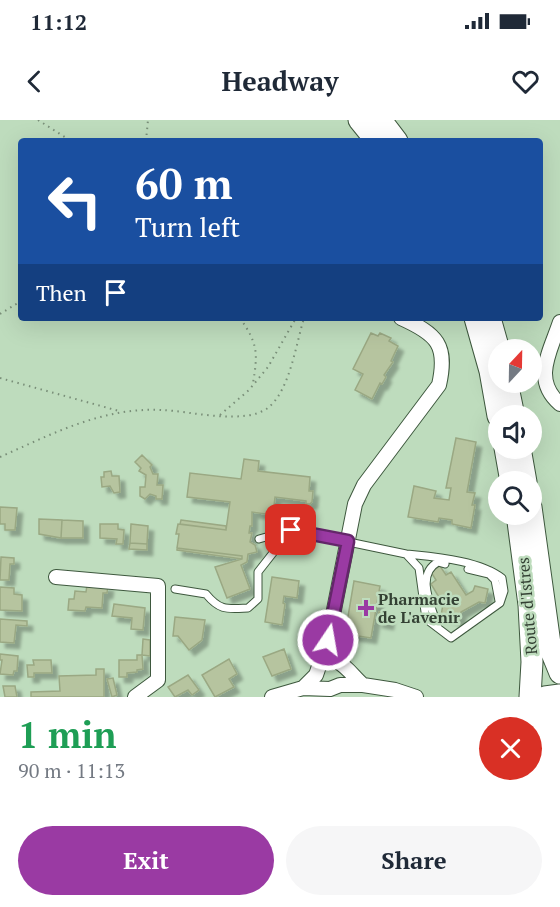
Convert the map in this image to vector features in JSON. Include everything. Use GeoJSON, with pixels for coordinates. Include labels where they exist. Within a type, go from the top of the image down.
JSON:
{"type":"FeatureCollection","features":[{"type":"Feature","properties":{"kind":"main road"},"geometry":{"type":"LineString","coordinates":[[359,120],[374,138]]}},
{"type":"Feature","properties":{"kind":"main road"},"geometry":{"type":"LineString","coordinates":[[381,120],[395,138]]}},
{"type":"Feature","properties":{"kind":"main road"},"geometry":{"type":"LineString","coordinates":[[476,321],[490,371],[496,405]]}},
{"type":"Feature","properties":{"kind":"main road"},"geometry":{"type":"LineString","coordinates":[[491,321],[496,339]]}},
{"type":"Feature","properties":{"kind":"main road","name":"Route d'Istres"},"geometry":{"type":"LineString","coordinates":[[518,525],[529,605],[532,659],[530,697]]}},
{"type":"Feature","properties":{"kind":"main road","name":"Route d'Istres"},"geometry":{"type":"LineString","coordinates":[[534,525],[551,651],[560,673]]}},
{"type":"Feature","properties":{"kind":"main road"},"geometry":{"type":"LineString","coordinates":[[545,697],[560,695]]}},
{"type":"Feature","properties":{"kind":"street"},"geometry":{"type":"LineString","coordinates":[[324,688],[317,680],[317,669],[328,640],[355,504],[364,485],[439,385],[443,366],[439,345],[425,328],[408,321]]}},
{"type":"Feature","properties":{"kind":"street"},"geometry":{"type":"LineString","coordinates":[[560,322],[546,363],[544,382],[550,395],[560,404]]}},
{"type":"Feature","properties":{"kind":"street"},"geometry":{"type":"LineString","coordinates":[[56,577],[158,586],[158,680],[135,697]]}},
{"type":"Feature","properties":{"kind":"street"},"geometry":{"type":"LineString","coordinates":[[328,640],[341,664],[344,681],[340,686]]}},
{"type":"Feature","properties":{"kind":"street"},"geometry":{"type":"LineString","coordinates":[[303,688],[324,660],[331,658],[341,664],[363,685]]}},
{"type":"Feature","properties":{"kind":"street"},"geometry":{"type":"LineString","coordinates":[[272,697],[303,688],[330,689],[363,685],[395,690],[416,697]]}},
{"type":"Feature","properties":{"kind":"lane"},"geometry":{"type":"LineString","coordinates":[[175,589],[206,594],[215,605],[227,609],[248,608],[258,599],[258,572],[291,530]]}},
{"type":"Feature","properties":{"kind":"lane"},"geometry":{"type":"LineString","coordinates":[[259,539],[291,530],[406,554],[435,556],[492,570],[502,578],[504,591],[500,603],[451,638],[426,620],[419,568],[406,554]]}},
{"type":"Feature","properties":{"kind":"lane"},"geometry":{"type":"LineString","coordinates":[[438,628],[426,583],[426,574],[432,565],[438,562],[489,574],[495,580],[500,603]]}},
{"type":"Feature","properties":{"kind":"path"},"geometry":{"type":"LineString","coordinates":[[38,120],[66,138]]}},
{"type":"Feature","properties":{"kind":"path"},"geometry":{"type":"LineString","coordinates":[[146,138],[148,120]]}},
{"type":"Feature","properties":{"kind":"path"},"geometry":{"type":"LineString","coordinates":[[0,314],[18,304]]}},
{"type":"Feature","properties":{"kind":"path"},"geometry":{"type":"LineString","coordinates":[[242,321],[252,336],[257,357],[253,386]]}},
{"type":"Feature","properties":{"kind":"path"},"geometry":{"type":"LineString","coordinates":[[220,415],[253,386],[268,367],[294,321]]}},
{"type":"Feature","properties":{"kind":"path"},"geometry":{"type":"LineString","coordinates":[[0,457],[91,419],[120,411],[161,410],[252,416],[267,408],[280,396],[303,321]]}},
{"type":"Feature","properties":{"kind":"path"},"geometry":{"type":"LineString","coordinates":[[0,378],[120,411]]}},
{"type":"Feature","properties":{"kind":"building"},"geometry":{"type":"Polygon","coordinates":[[[371,333],[378,336],[380,333],[391,338],[389,341],[398,346],[391,361],[393,362],[384,375],[386,377],[382,384],[380,383],[372,399],[355,390],[363,374],[353,369],[371,333]]]}},
{"type":"Feature","properties":{"kind":"building"},"geometry":{"type":"Polygon","coordinates":[[[456,438],[476,442],[467,492],[475,493],[471,528],[452,524],[452,520],[439,518],[438,522],[408,517],[414,486],[436,491],[434,498],[449,500],[451,488],[446,488],[456,438]]]}},
{"type":"Feature","properties":{"kind":"building"},"geometry":{"type":"Polygon","coordinates":[[[142,455],[152,465],[150,467],[153,474],[158,474],[157,485],[163,485],[162,499],[156,499],[156,496],[150,494],[145,499],[140,496],[140,487],[145,487],[146,475],[139,471],[141,468],[135,462],[142,455]]]}},
{"type":"Feature","properties":{"kind":"building"},"geometry":{"type":"Polygon","coordinates":[[[244,459],[259,461],[258,471],[310,477],[309,491],[313,491],[312,502],[306,504],[306,501],[275,497],[273,515],[252,512],[250,542],[255,545],[257,552],[248,554],[247,562],[241,565],[250,589],[227,598],[215,567],[242,559],[242,556],[177,548],[179,534],[176,534],[178,524],[226,530],[230,502],[187,497],[190,473],[241,479],[244,459]]]}},
{"type":"Feature","properties":{"kind":"building"},"geometry":{"type":"Polygon","coordinates":[[[111,471],[112,476],[119,476],[120,492],[114,493],[110,486],[102,487],[101,477],[104,477],[104,472],[111,471]]]}},
{"type":"Feature","properties":{"kind":"building"},"geometry":{"type":"Polygon","coordinates":[[[0,507],[17,508],[15,530],[5,530],[5,524],[0,524],[0,507]]]}},
{"type":"Feature","properties":{"kind":"building"},"geometry":{"type":"Polygon","coordinates":[[[39,519],[62,520],[61,538],[39,534],[39,519]]]}},
{"type":"Feature","properties":{"kind":"building"},"geometry":{"type":"Polygon","coordinates":[[[62,520],[83,521],[83,538],[61,538],[62,520]]]}},
{"type":"Feature","properties":{"kind":"building"},"geometry":{"type":"Polygon","coordinates":[[[181,520],[226,526],[226,530],[180,524],[181,520]]]}},
{"type":"Feature","properties":{"kind":"building"},"geometry":{"type":"Polygon","coordinates":[[[100,524],[118,524],[118,529],[124,530],[123,544],[116,544],[117,539],[100,538],[100,524]]]}},
{"type":"Feature","properties":{"kind":"building"},"geometry":{"type":"Polygon","coordinates":[[[131,524],[148,526],[147,544],[130,543],[131,524]]]}},
{"type":"Feature","properties":{"kind":"building"},"geometry":{"type":"Polygon","coordinates":[[[130,543],[147,544],[147,550],[129,549],[130,543]]]}},
{"type":"Feature","properties":{"kind":"building"},"geometry":{"type":"Polygon","coordinates":[[[177,548],[242,556],[242,559],[177,550],[177,548]]]}},
{"type":"Feature","properties":{"kind":"building"},"geometry":{"type":"Polygon","coordinates":[[[1,557],[14,558],[14,564],[10,564],[9,580],[0,580],[1,557]]]}},
{"type":"Feature","properties":{"kind":"building"},"geometry":{"type":"Polygon","coordinates":[[[440,566],[446,575],[451,572],[466,595],[473,591],[475,586],[488,589],[485,603],[479,602],[461,612],[459,621],[441,616],[443,604],[431,584],[436,580],[431,572],[440,566]]]}},
{"type":"Feature","properties":{"kind":"building"},"geometry":{"type":"Polygon","coordinates":[[[272,577],[299,581],[297,598],[284,596],[282,625],[265,622],[272,577]]]}},
{"type":"Feature","properties":{"kind":"building"},"geometry":{"type":"Polygon","coordinates":[[[354,581],[380,586],[371,638],[345,634],[354,581]]]}},
{"type":"Feature","properties":{"kind":"building"},"geometry":{"type":"Polygon","coordinates":[[[87,585],[108,586],[107,593],[103,593],[102,608],[86,607],[85,611],[68,610],[69,599],[74,599],[75,591],[86,592],[87,585]]]}},
{"type":"Feature","properties":{"kind":"building"},"geometry":{"type":"Polygon","coordinates":[[[0,587],[14,588],[14,594],[22,595],[22,611],[0,610],[0,587]]]}},
{"type":"Feature","properties":{"kind":"building"},"geometry":{"type":"Polygon","coordinates":[[[114,604],[145,608],[143,630],[131,629],[132,618],[112,616],[114,604]]]}},
{"type":"Feature","properties":{"kind":"building"},"geometry":{"type":"Polygon","coordinates":[[[379,612],[389,614],[388,624],[377,622],[379,612]]]}},
{"type":"Feature","properties":{"kind":"building"},"geometry":{"type":"Polygon","coordinates":[[[175,617],[205,620],[202,640],[189,650],[178,636],[173,636],[175,617]]]}},
{"type":"Feature","properties":{"kind":"building"},"geometry":{"type":"Polygon","coordinates":[[[0,619],[27,621],[27,626],[16,625],[14,643],[0,642],[0,619]]]}},
{"type":"Feature","properties":{"kind":"building"},"geometry":{"type":"Polygon","coordinates":[[[143,639],[150,640],[150,656],[142,655],[143,639]]]}},
{"type":"Feature","properties":{"kind":"building"},"geometry":{"type":"Polygon","coordinates":[[[284,649],[291,669],[272,676],[263,657],[284,649]]]}},
{"type":"Feature","properties":{"kind":"building"},"geometry":{"type":"Polygon","coordinates":[[[0,654],[18,656],[17,671],[14,671],[13,675],[0,674],[2,660],[0,660],[0,654]]]}},
{"type":"Feature","properties":{"kind":"building"},"geometry":{"type":"Polygon","coordinates":[[[137,655],[142,655],[143,669],[127,673],[127,677],[119,677],[119,660],[137,660],[137,655]]]}},
{"type":"Feature","properties":{"kind":"building"},"geometry":{"type":"Polygon","coordinates":[[[229,659],[237,674],[229,679],[234,687],[215,697],[202,675],[229,659]]]}},
{"type":"Feature","properties":{"kind":"building"},"geometry":{"type":"Polygon","coordinates":[[[33,660],[51,660],[52,673],[34,673],[34,677],[28,677],[27,665],[34,665],[33,660]]]}},
{"type":"Feature","properties":{"kind":"building"},"geometry":{"type":"Polygon","coordinates":[[[96,669],[104,669],[104,697],[31,697],[31,692],[60,691],[59,676],[96,675],[96,669]]]}},
{"type":"Feature","properties":{"kind":"building"},"geometry":{"type":"Polygon","coordinates":[[[188,675],[199,690],[192,695],[188,690],[175,697],[168,687],[188,675]]]}},
{"type":"Feature","properties":{"kind":"building"},"geometry":{"type":"Polygon","coordinates":[[[113,678],[117,695],[112,697],[107,679],[113,678]]]}},
{"type":"Feature","properties":{"kind":"building"},"geometry":{"type":"Polygon","coordinates":[[[3,686],[15,686],[17,697],[5,697],[3,686]]]}},
{"type":"Feature","properties":{"kind":"place","name":"Pharmacie de L'avenir"},"geometry":{"type":"Point","coordinates":[366,608]}},
{"type":"Feature","properties":{"kind":"route"},"geometry":{"type":"LineString","coordinates":[[291,530],[348,541],[328,640]]}}]}
